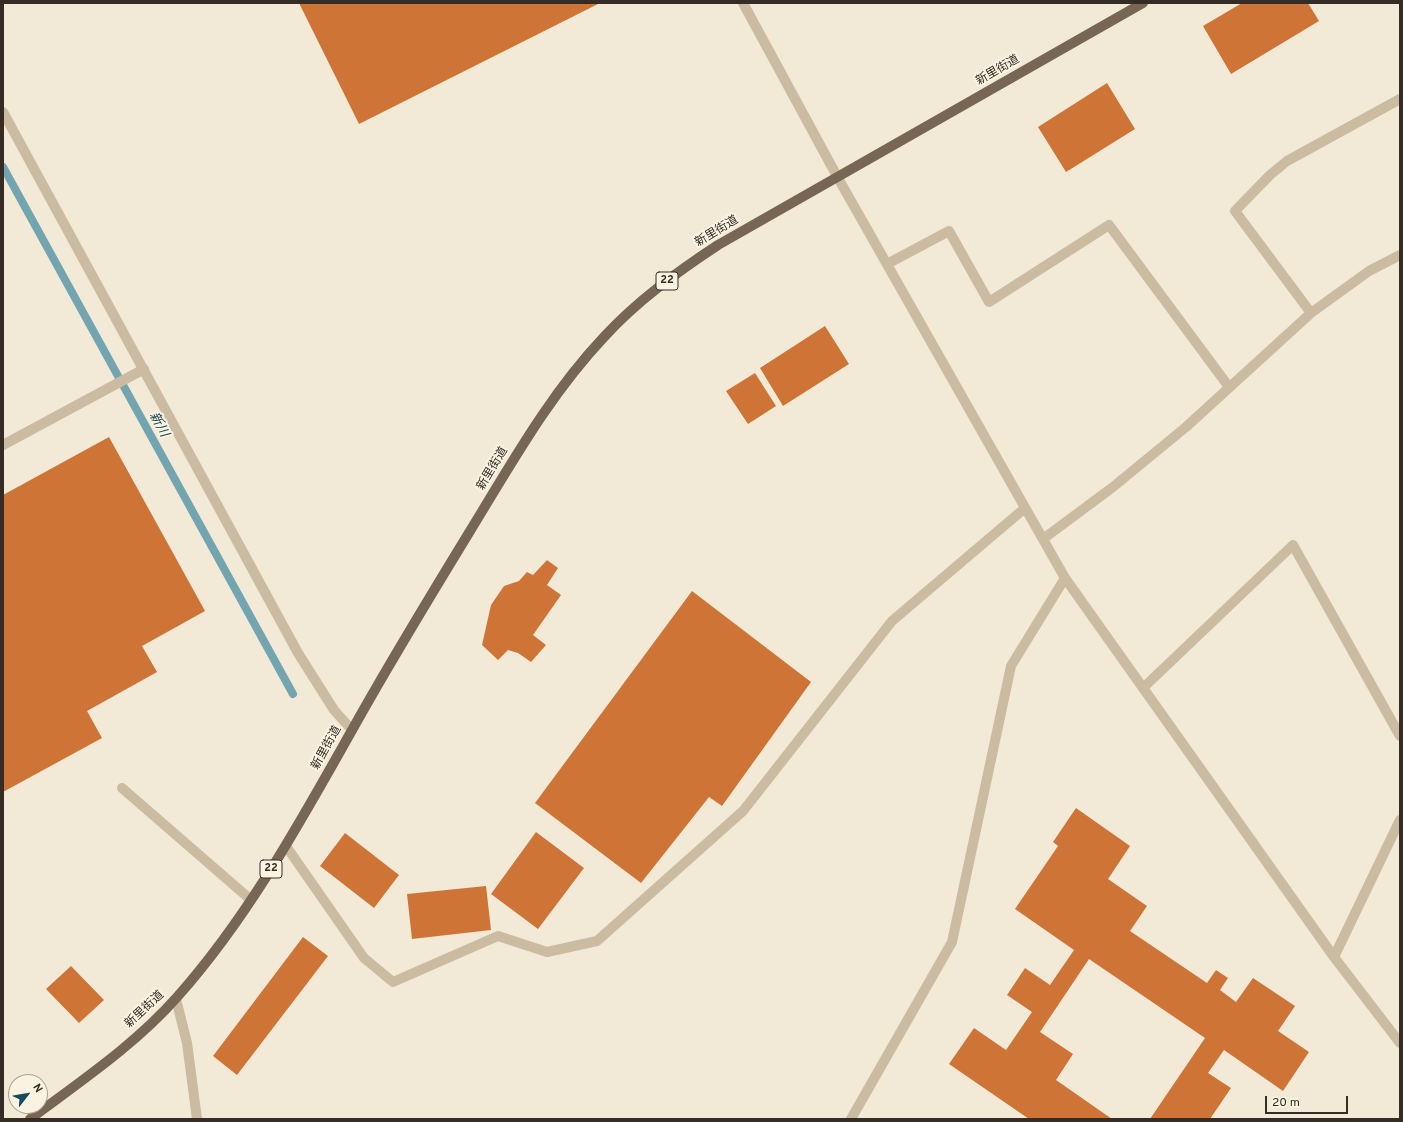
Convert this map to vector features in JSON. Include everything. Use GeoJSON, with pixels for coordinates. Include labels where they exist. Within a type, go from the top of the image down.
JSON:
{"type":"FeatureCollection","features":[{"type":"Feature","properties":{"kind":"main road","name":"新里街道"},"geometry":{"type":"LineString","coordinates":[[30,1119],[110,1059],[149,1025],[176,999],[224,938],[286,846],[322,786],[352,730],[530,433],[578,365],[611,330],[676,274],[718,245],[1143,3]]}},
{"type":"Feature","properties":{"kind":"street"},"geometry":{"type":"LineString","coordinates":[[743,3],[838,178],[1065,578],[1334,956],[1400,1043]]}},
{"type":"Feature","properties":{"kind":"street"},"geometry":{"type":"LineString","coordinates":[[1312,313],[1235,211],[1270,175],[1287,161],[1400,99]]}},
{"type":"Feature","properties":{"kind":"street"},"geometry":{"type":"LineString","coordinates":[[3,112],[298,653],[334,710],[352,730]]}},
{"type":"Feature","properties":{"kind":"street"},"geometry":{"type":"LineString","coordinates":[[887,264],[949,231],[989,302],[1109,225],[1229,387]]}},
{"type":"Feature","properties":{"kind":"street"},"geometry":{"type":"LineString","coordinates":[[1043,539],[1113,487],[1186,426],[1312,313],[1369,271],[1400,255]]}},
{"type":"Feature","properties":{"kind":"street"},"geometry":{"type":"LineString","coordinates":[[3,445],[144,369]]}},
{"type":"Feature","properties":{"kind":"street"},"geometry":{"type":"LineString","coordinates":[[286,846],[364,958],[392,982],[498,936],[546,952],[597,941],[743,811],[892,621],[1025,508]]}},
{"type":"Feature","properties":{"kind":"street"},"geometry":{"type":"LineString","coordinates":[[1143,688],[1293,545],[1400,736]]}},
{"type":"Feature","properties":{"kind":"street"},"geometry":{"type":"LineString","coordinates":[[851,1119],[952,942],[1011,666],[1065,578]]}},
{"type":"Feature","properties":{"kind":"street"},"geometry":{"type":"LineString","coordinates":[[122,788],[251,900]]}},
{"type":"Feature","properties":{"kind":"street"},"geometry":{"type":"LineString","coordinates":[[1334,956],[1400,820]]}},
{"type":"Feature","properties":{"kind":"street"},"geometry":{"type":"LineString","coordinates":[[176,999],[187,1043],[197,1119]]}},
{"type":"Feature","properties":{"kind":"building"},"geometry":{"type":"Polygon","coordinates":[[[299,3],[600,3],[359,124],[299,3]]]}},
{"type":"Feature","properties":{"kind":"building"},"geometry":{"type":"Polygon","coordinates":[[[1242,3],[1308,3],[1319,21],[1231,74],[1203,26],[1242,3]]]}},
{"type":"Feature","properties":{"kind":"building"},"geometry":{"type":"Polygon","coordinates":[[[1107,83],[1135,129],[1066,172],[1038,127],[1107,83]]]}},
{"type":"Feature","properties":{"kind":"building"},"geometry":{"type":"Polygon","coordinates":[[[825,326],[849,364],[783,406],[760,368],[825,326]]]}},
{"type":"Feature","properties":{"kind":"building"},"geometry":{"type":"Polygon","coordinates":[[[755,373],[776,406],[748,424],[726,391],[755,373]]]}},
{"type":"Feature","properties":{"kind":"building"},"geometry":{"type":"Polygon","coordinates":[[[109,437],[205,611],[142,646],[157,672],[87,711],[102,738],[3,792],[3,495],[109,437]]]}},
{"type":"Feature","properties":{"kind":"building"},"geometry":{"type":"Polygon","coordinates":[[[547,560],[558,568],[547,585],[561,595],[533,635],[546,645],[531,662],[518,653],[508,650],[498,660],[482,645],[491,605],[504,586],[519,581],[527,572],[533,575],[547,560]]]}},
{"type":"Feature","properties":{"kind":"building"},"geometry":{"type":"Polygon","coordinates":[[[692,591],[811,682],[722,806],[709,797],[641,883],[535,803],[692,591]]]}},
{"type":"Feature","properties":{"kind":"building"},"geometry":{"type":"Polygon","coordinates":[[[1076,808],[1130,846],[1108,879],[1147,906],[1130,931],[1207,983],[1216,970],[1228,978],[1220,990],[1236,1002],[1253,978],[1295,1006],[1278,1031],[1309,1052],[1283,1091],[1224,1050],[1208,1073],[1231,1088],[1210,1119],[1150,1119],[1205,1038],[1089,959],[1040,1032],[1073,1054],[1056,1080],[1112,1119],[1029,1119],[949,1064],[974,1028],[1006,1050],[1032,1012],[1007,995],[1025,968],[1050,985],[1074,950],[1015,909],[1058,846],[1053,842],[1076,808]]]}},
{"type":"Feature","properties":{"kind":"building"},"geometry":{"type":"Polygon","coordinates":[[[536,832],[584,868],[538,929],[491,894],[536,832]]]}},
{"type":"Feature","properties":{"kind":"building"},"geometry":{"type":"Polygon","coordinates":[[[345,833],[399,875],[374,908],[320,866],[345,833]]]}},
{"type":"Feature","properties":{"kind":"building"},"geometry":{"type":"Polygon","coordinates":[[[486,886],[491,930],[412,939],[407,894],[486,886]]]}},
{"type":"Feature","properties":{"kind":"building"},"geometry":{"type":"Polygon","coordinates":[[[303,937],[328,956],[237,1075],[213,1056],[303,937]]]}},
{"type":"Feature","properties":{"kind":"building"},"geometry":{"type":"Polygon","coordinates":[[[71,966],[104,1000],[79,1023],[46,989],[71,966]]]}},
{"type":"Feature","properties":{"kind":"waterway","name":"新川"},"geometry":{"type":"LineString","coordinates":[[3,167],[293,694]]}}]}
